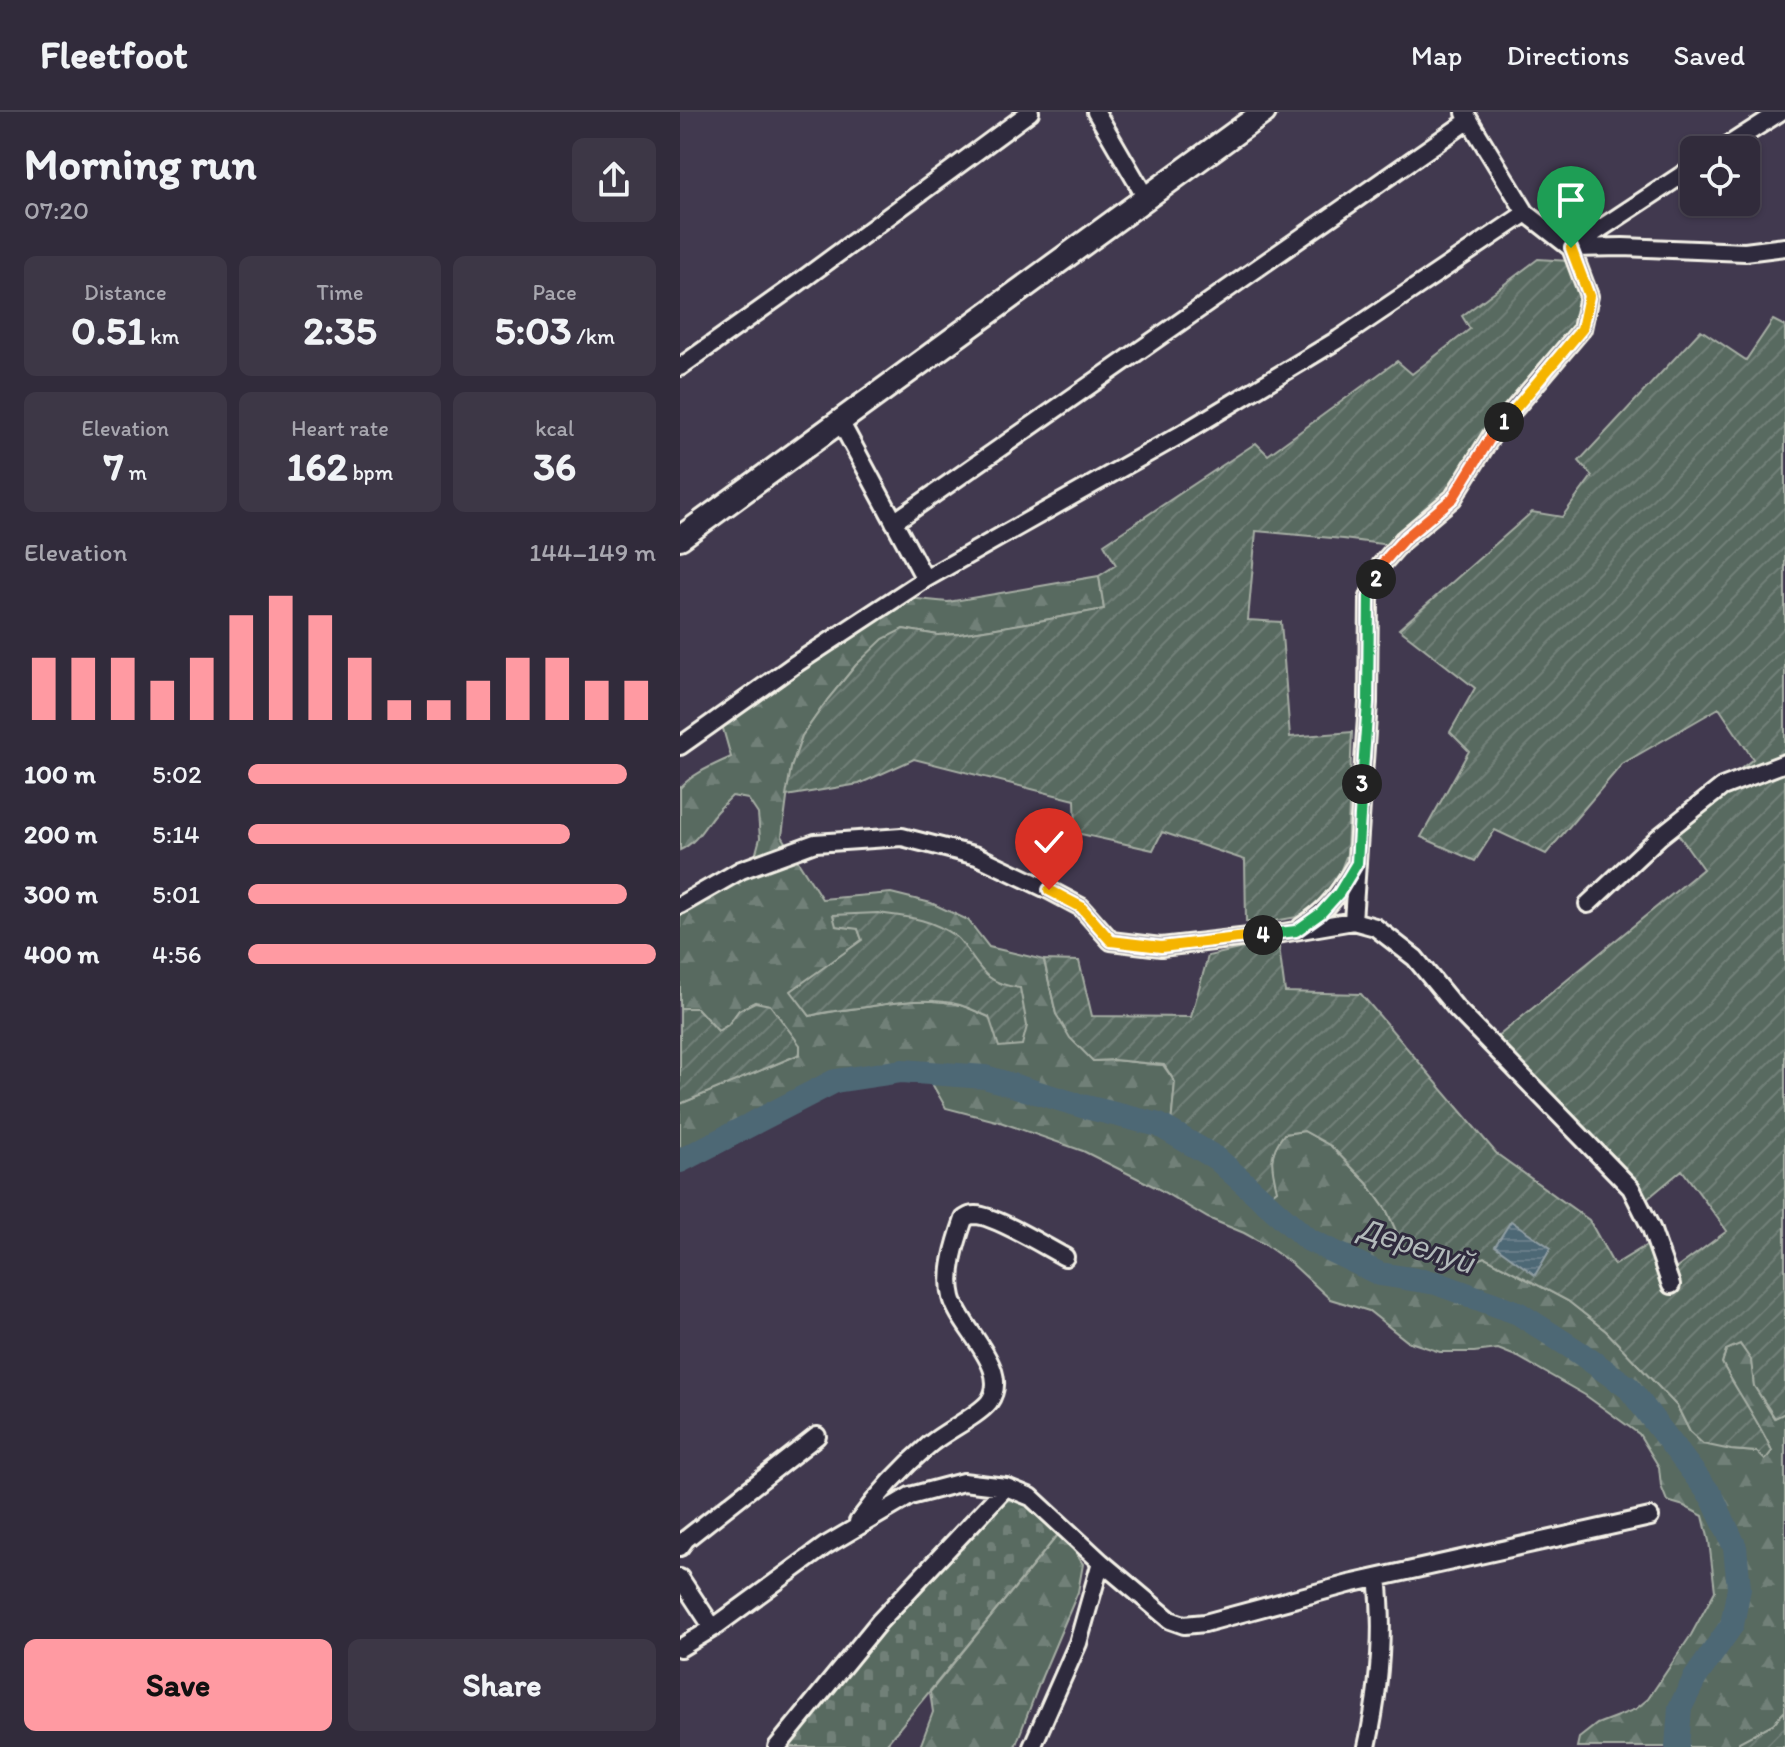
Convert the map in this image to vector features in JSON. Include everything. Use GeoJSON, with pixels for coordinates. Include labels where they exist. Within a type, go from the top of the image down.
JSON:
{"type":"FeatureCollection","features":[{"type":"Feature","properties":{"kind":"main road"},"geometry":{"type":"LineString","coordinates":[[680,538],[1264,112]]}},
{"type":"Feature","properties":{"kind":"street"},"geometry":{"type":"LineString","coordinates":[[680,367],[1030,112]]}},
{"type":"Feature","properties":{"kind":"street"},"geometry":{"type":"LineString","coordinates":[[1096,112],[1146,198]]}},
{"type":"Feature","properties":{"kind":"street"},"geometry":{"type":"LineString","coordinates":[[1743,136],[1780,112]]}},
{"type":"Feature","properties":{"kind":"street"},"geometry":{"type":"LineString","coordinates":[[894,522],[1466,116],[1526,213],[1571,248],[1589,296],[1582,329],[1492,435],[1453,498],[1403,540],[1381,565],[1369,597],[1368,703],[1353,921]]}},
{"type":"Feature","properties":{"kind":"street"},"geometry":{"type":"LineString","coordinates":[[1571,248],[1680,176]]}},
{"type":"Feature","properties":{"kind":"street"},"geometry":{"type":"LineString","coordinates":[[680,746],[794,665],[925,579],[1180,435],[1339,339],[1526,213]]}},
{"type":"Feature","properties":{"kind":"street"},"geometry":{"type":"LineString","coordinates":[[1571,248],[1745,252],[1785,247]]}},
{"type":"Feature","properties":{"kind":"street"},"geometry":{"type":"LineString","coordinates":[[840,421],[925,579]]}},
{"type":"Feature","properties":{"kind":"street"},"geometry":{"type":"LineString","coordinates":[[1588,904],[1659,837],[1722,787],[1785,763]]}},
{"type":"Feature","properties":{"kind":"street"},"geometry":{"type":"LineString","coordinates":[[680,905],[741,870],[815,843],[902,837],[977,856],[1049,890],[1081,907],[1111,941],[1161,947],[1353,921],[1375,927],[1415,958],[1456,1008],[1631,1188],[1651,1228],[1671,1285]]}},
{"type":"Feature","properties":{"kind":"street"},"geometry":{"type":"LineString","coordinates":[[1296,931],[1321,913],[1339,893],[1357,863]]}},
{"type":"Feature","properties":{"kind":"street"},"geometry":{"type":"LineString","coordinates":[[852,1530],[873,1501],[930,1444],[990,1401],[995,1387],[994,1373],[952,1299],[951,1278],[957,1238],[964,1219],[973,1215],[983,1217],[1065,1257]]}},
{"type":"Feature","properties":{"kind":"street"},"geometry":{"type":"LineString","coordinates":[[680,1547],[686,1539],[817,1436]]}},
{"type":"Feature","properties":{"kind":"street"},"geometry":{"type":"LineString","coordinates":[[680,1648],[852,1530],[910,1496],[963,1482],[1006,1487],[1031,1497],[1170,1620],[1184,1625],[1205,1623],[1378,1578],[1650,1517]]}},
{"type":"Feature","properties":{"kind":"street"},"geometry":{"type":"LineString","coordinates":[[777,1747],[879,1622],[1006,1487]]}},
{"type":"Feature","properties":{"kind":"street"},"geometry":{"type":"LineString","coordinates":[[1032,1747],[1078,1643],[1101,1562]]}},
{"type":"Feature","properties":{"kind":"street"},"geometry":{"type":"LineString","coordinates":[[680,1578],[713,1628]]}},
{"type":"Feature","properties":{"kind":"street"},"geometry":{"type":"LineString","coordinates":[[1367,1747],[1381,1657],[1378,1578]]}},
{"type":"Feature","properties":{"kind":"green space"},"geometry":{"type":"Polygon","coordinates":[[[1538,259],[1584,262],[1595,285],[1591,318],[1455,504],[1405,547],[1256,531],[1248,620],[1281,622],[1290,737],[1352,732],[1347,854],[1338,877],[1317,903],[1297,917],[1246,922],[1245,860],[1162,832],[1153,850],[1076,833],[1075,800],[914,759],[859,784],[786,796],[802,736],[856,665],[883,639],[903,629],[938,635],[960,634],[1104,609],[1099,576],[1116,565],[1104,544],[1256,443],[1268,455],[1397,361],[1412,374],[1470,329],[1462,316],[1538,259]]]}},
{"type":"Feature","properties":{"kind":"green space"},"geometry":{"type":"Polygon","coordinates":[[[1773,320],[1785,326],[1785,1413],[1775,1418],[1754,1386],[1751,1360],[1740,1344],[1726,1350],[1722,1363],[1772,1451],[1765,1460],[1757,1452],[1703,1444],[1690,1432],[1677,1406],[1606,1331],[1568,1301],[1485,1257],[1468,1264],[1416,1255],[1403,1246],[1387,1211],[1367,1183],[1331,1146],[1304,1131],[1284,1134],[1279,1141],[1272,1160],[1277,1190],[1261,1202],[1170,1136],[1175,1082],[1164,1065],[1093,1061],[1070,1038],[1056,1014],[1044,960],[1079,961],[1092,1016],[1191,1017],[1208,956],[1278,940],[1285,992],[1361,994],[1497,1154],[1589,1220],[1614,1265],[1660,1237],[1674,1270],[1727,1231],[1682,1170],[1634,1210],[1622,1187],[1485,1047],[1703,869],[1671,824],[1753,759],[1719,708],[1622,764],[1546,854],[1495,830],[1475,861],[1421,837],[1469,751],[1450,732],[1475,688],[1399,629],[1532,512],[1562,517],[1592,476],[1579,461],[1701,330],[1746,360],[1773,320]]]}},
{"type":"Feature","properties":{"kind":"green space"},"geometry":{"type":"Polygon","coordinates":[[[1099,576],[1104,609],[960,634],[938,635],[903,629],[856,665],[802,736],[791,768],[782,836],[822,899],[891,893],[931,903],[968,920],[989,947],[1044,960],[1056,1014],[1093,1061],[1163,1065],[1175,1082],[1170,1136],[1260,1202],[1276,1190],[1272,1160],[1279,1141],[1284,1134],[1304,1131],[1331,1146],[1367,1183],[1387,1211],[1403,1246],[1468,1264],[1485,1257],[1568,1301],[1606,1331],[1677,1406],[1690,1432],[1731,1450],[1772,1451],[1722,1363],[1726,1350],[1739,1343],[1751,1359],[1754,1386],[1774,1418],[1785,1413],[1785,1711],[1773,1724],[1740,1742],[1739,1747],[1577,1747],[1579,1738],[1597,1724],[1636,1709],[1648,1699],[1691,1635],[1715,1591],[1709,1541],[1703,1516],[1667,1501],[1661,1486],[1659,1467],[1639,1434],[1585,1395],[1518,1357],[1498,1349],[1440,1352],[1407,1341],[1369,1311],[1330,1299],[1291,1263],[1264,1244],[1208,1218],[1155,1187],[1083,1151],[1000,1122],[946,1108],[931,1082],[918,1070],[878,1069],[841,1073],[680,1153],[680,1104],[800,1054],[755,1002],[739,1010],[728,1025],[718,1031],[697,1008],[680,1008],[680,915],[720,884],[751,871],[760,838],[758,814],[748,799],[732,796],[696,838],[680,850],[680,788],[697,774],[731,757],[722,725],[742,706],[907,598],[948,602],[1099,576]],[[858,929],[862,940],[792,991],[810,1016],[890,1003],[925,1001],[960,1005],[989,1017],[1009,987],[990,980],[977,965],[858,929]]]}},
{"type":"Feature","properties":{"kind":"green space"},"geometry":{"type":"Polygon","coordinates":[[[878,913],[936,925],[958,939],[994,981],[1020,988],[1027,1026],[1022,1045],[999,1047],[989,1017],[948,1003],[901,1002],[810,1016],[791,991],[862,940],[858,929],[836,926],[833,915],[878,913]]]}},
{"type":"Feature","properties":{"kind":"green space"},"geometry":{"type":"Polygon","coordinates":[[[755,1002],[770,1005],[800,1045],[800,1054],[680,1104],[680,1008],[697,1008],[718,1031],[728,1025],[739,1010],[755,1002]]]}},
{"type":"Feature","properties":{"kind":"green space"},"geometry":{"type":"Polygon","coordinates":[[[1002,1495],[1030,1503],[1061,1531],[884,1747],[778,1747],[1002,1495]]]}},
{"type":"Feature","properties":{"kind":"green space"},"geometry":{"type":"Polygon","coordinates":[[[1061,1531],[1083,1564],[1078,1592],[1015,1747],[920,1747],[933,1712],[930,1692],[1061,1531]]]}},
{"type":"Feature","properties":{"kind":"green space"},"geometry":{"type":"Polygon","coordinates":[[[1785,1711],[1785,1747],[1739,1747],[1739,1742],[1773,1724],[1785,1711]]]}},
{"type":"Feature","properties":{"kind":"water"},"geometry":{"type":"Polygon","coordinates":[[[1511,1221],[1551,1248],[1535,1275],[1495,1246],[1511,1221]]]}},
{"type":"Feature","properties":{"kind":"waterway","name":"Дерелуй"},"geometry":{"type":"LineString","coordinates":[[680,1161],[835,1081],[902,1071],[985,1077],[1159,1125],[1216,1158],[1307,1239],[1380,1274],[1436,1283],[1518,1313],[1629,1388],[1712,1497],[1735,1547],[1739,1588],[1732,1625],[1695,1678],[1680,1708],[1677,1747]]}},
{"type":"Feature","properties":{"kind":"route"},"geometry":{"type":"LineString","coordinates":[[1049,890],[1081,907],[1111,941],[1161,947],[1296,931],[1321,913],[1339,893],[1357,863],[1368,703],[1369,597],[1381,565],[1403,540],[1453,498],[1492,435],[1582,329],[1589,296],[1571,248]]}}]}
